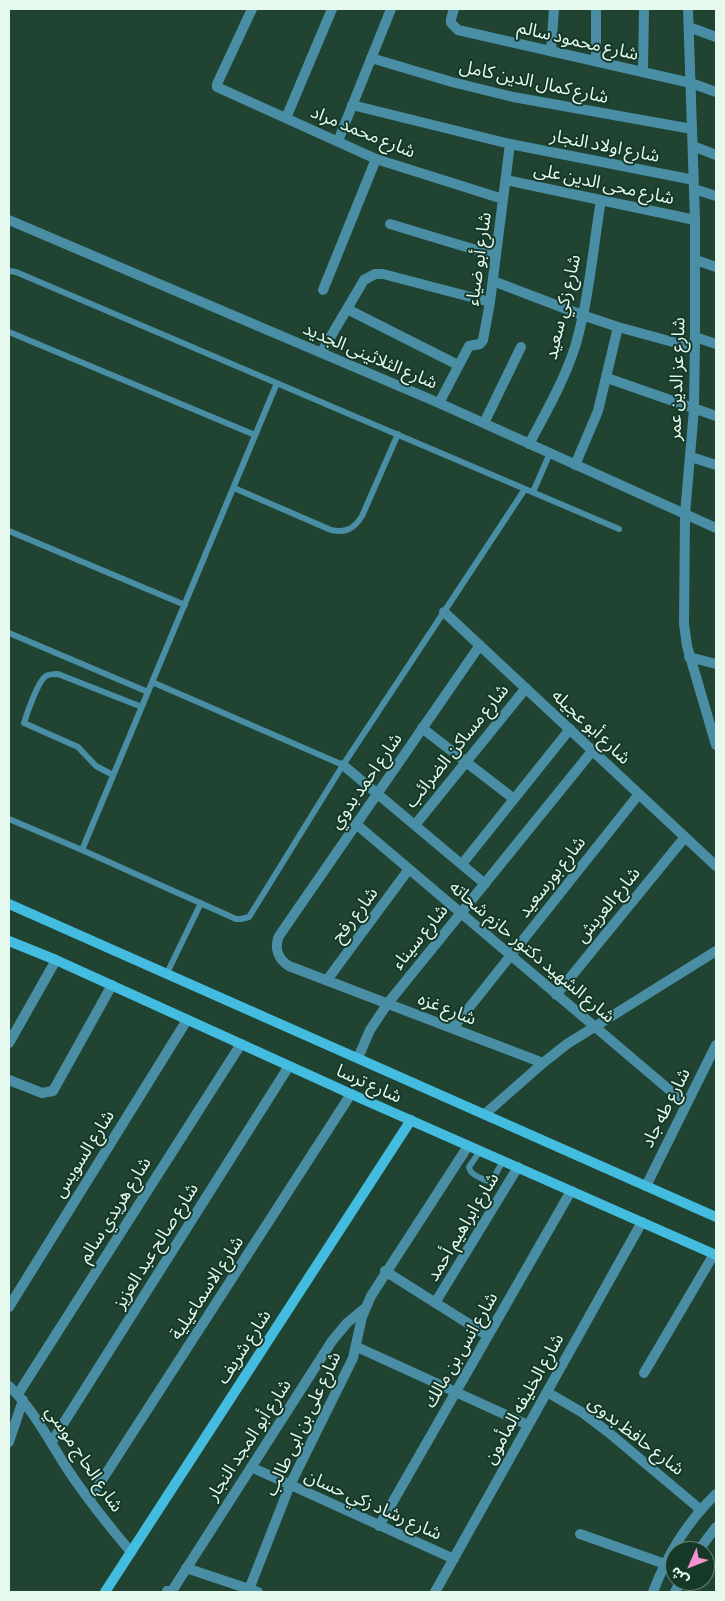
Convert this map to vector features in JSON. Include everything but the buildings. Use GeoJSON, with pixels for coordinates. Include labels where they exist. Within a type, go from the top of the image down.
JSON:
{"type":"FeatureCollection","features":[{"type":"Feature","properties":{"kind":"main road","name":"شارع ترسا"},"geometry":{"type":"LineString","coordinates":[[9,904],[716,1217]]}},
{"type":"Feature","properties":{"kind":"main road","name":"شارع ترسا"},"geometry":{"type":"LineString","coordinates":[[9,941],[56,960],[468,1146],[715,1254]]}},
{"type":"Feature","properties":{"kind":"main road","name":"شارع شريف"},"geometry":{"type":"LineString","coordinates":[[105,1592],[411,1120]]}},
{"type":"Feature","properties":{"kind":"street","name":"شارع محمد مراد"},"geometry":{"type":"LineString","coordinates":[[252,9],[216,84],[218,87],[376,158],[504,198]]}},
{"type":"Feature","properties":{"kind":"street"},"geometry":{"type":"LineString","coordinates":[[286,118],[332,9]]}},
{"type":"Feature","properties":{"kind":"street"},"geometry":{"type":"LineString","coordinates":[[338,141],[391,9]]}},
{"type":"Feature","properties":{"kind":"street","name":"شارع محمود سالم"},"geometry":{"type":"LineString","coordinates":[[454,9],[451,23],[458,30],[691,83],[716,92]]}},
{"type":"Feature","properties":{"kind":"street"},"geometry":{"type":"LineString","coordinates":[[551,51],[554,9]]}},
{"type":"Feature","properties":{"kind":"street"},"geometry":{"type":"LineString","coordinates":[[596,9],[596,61]]}},
{"type":"Feature","properties":{"kind":"street"},"geometry":{"type":"LineString","coordinates":[[643,72],[644,9]]}},
{"type":"Feature","properties":{"kind":"street","name":"شارع عز الدين عمر"},"geometry":{"type":"LineString","coordinates":[[688,9],[696,260],[694,409],[691,458],[684,514],[684,624],[690,657],[712,720],[716,745]]}},
{"type":"Feature","properties":{"kind":"street"},"geometry":{"type":"LineString","coordinates":[[689,27],[716,37]]}},
{"type":"Feature","properties":{"kind":"street","name":"شارع كمال الدين كامل"},"geometry":{"type":"LineString","coordinates":[[371,58],[452,82],[513,97],[692,129]]}},
{"type":"Feature","properties":{"kind":"street","name":"شارع اولاد النجار"},"geometry":{"type":"LineString","coordinates":[[352,105],[510,144],[694,184],[716,196]]}},
{"type":"Feature","properties":{"kind":"street","name":"شارع أبو ضياء"},"geometry":{"type":"LineString","coordinates":[[458,365],[469,346],[480,344],[483,340],[493,281],[510,144]]}},
{"type":"Feature","properties":{"kind":"street"},"geometry":{"type":"LineString","coordinates":[[693,146],[716,155]]}},
{"type":"Feature","properties":{"kind":"street"},"geometry":{"type":"LineString","coordinates":[[323,290],[376,158]]}},
{"type":"Feature","properties":{"kind":"street","name":"شارع محى الدين على"},"geometry":{"type":"LineString","coordinates":[[506,180],[695,220]]}},
{"type":"Feature","properties":{"kind":"street","name":"شارع زكي سعيد"},"geometry":{"type":"LineString","coordinates":[[529,444],[564,377],[575,347],[601,200]]}},
{"type":"Feature","properties":{"kind":"street","name":"شارع الثلاثينى الجديد"},"geometry":{"type":"LineString","coordinates":[[9,220],[439,403],[716,528]]}},
{"type":"Feature","properties":{"kind":"street"},"geometry":{"type":"LineString","coordinates":[[390,224],[496,256]]}},
{"type":"Feature","properties":{"kind":"street"},"geometry":{"type":"LineString","coordinates":[[696,260],[716,267]]}},
{"type":"Feature","properties":{"kind":"street"},"geometry":{"type":"LineString","coordinates":[[321,353],[364,280],[371,275],[379,273],[490,302]]}},
{"type":"Feature","properties":{"kind":"street"},"geometry":{"type":"LineString","coordinates":[[493,281],[582,316],[618,327],[695,343],[716,344]]}},
{"type":"Feature","properties":{"kind":"street"},"geometry":{"type":"LineString","coordinates":[[347,309],[458,365],[439,403]]}},
{"type":"Feature","properties":{"kind":"street"},"geometry":{"type":"LineString","coordinates":[[575,465],[598,411],[618,327]]}},
{"type":"Feature","properties":{"kind":"street"},"geometry":{"type":"LineString","coordinates":[[484,424],[521,347]]}},
{"type":"Feature","properties":{"kind":"street"},"geometry":{"type":"LineString","coordinates":[[607,378],[716,416]]}},
{"type":"Feature","properties":{"kind":"street"},"geometry":{"type":"LineString","coordinates":[[691,458],[716,465]]}},
{"type":"Feature","properties":{"kind":"street","name":"شارع أبو عجيله"},"geometry":{"type":"LineString","coordinates":[[444,612],[716,866]]}},
{"type":"Feature","properties":{"kind":"street","name":"شارع احمد بدوي"},"geometry":{"type":"LineString","coordinates":[[278,936],[480,645]]}},
{"type":"Feature","properties":{"kind":"street"},"geometry":{"type":"LineString","coordinates":[[690,657],[716,664]]}},
{"type":"Feature","properties":{"kind":"street","name":"شارع مساكن الضرائب"},"geometry":{"type":"LineString","coordinates":[[414,825],[526,688]]}},
{"type":"Feature","properties":{"kind":"street"},"geometry":{"type":"LineString","coordinates":[[422,728],[514,799]]}},
{"type":"Feature","properties":{"kind":"street"},"geometry":{"type":"LineString","coordinates":[[462,864],[570,729]]}},
{"type":"Feature","properties":{"kind":"street","name":"شارع سيناء"},"geometry":{"type":"LineString","coordinates":[[358,1058],[370,1030],[388,1003],[593,750]]}},
{"type":"Feature","properties":{"kind":"street"},"geometry":{"type":"LineString","coordinates":[[343,765],[485,884]]}},
{"type":"Feature","properties":{"kind":"street","name":"شارع بورسعيد"},"geometry":{"type":"LineString","coordinates":[[453,1028],[639,794]]}},
{"type":"Feature","properties":{"kind":"street","name":"شارع الشهيد دكتور حازم شحاته"},"geometry":{"type":"LineString","coordinates":[[356,824],[686,1104]]}},
{"type":"Feature","properties":{"kind":"street","name":"شارع العريش"},"geometry":{"type":"LineString","coordinates":[[556,995],[685,837]]}},
{"type":"Feature","properties":{"kind":"street","name":"شارع رفح"},"geometry":{"type":"LineString","coordinates":[[326,980],[409,869]]}},
{"type":"Feature","properties":{"kind":"street","name":"شارع غزه"},"geometry":{"type":"LineString","coordinates":[[278,936],[277,950],[285,963],[542,1062]]}},
{"type":"Feature","properties":{"kind":"street"},"geometry":{"type":"LineString","coordinates":[[485,1114],[542,1062],[594,1026],[716,950]]}},
{"type":"Feature","properties":{"kind":"street"},"geometry":{"type":"LineString","coordinates":[[9,1043],[56,960]]}},
{"type":"Feature","properties":{"kind":"street"},"geometry":{"type":"LineString","coordinates":[[9,1080],[42,1094],[53,1091],[112,985]]}},
{"type":"Feature","properties":{"kind":"street","name":"شارع السويس"},"geometry":{"type":"LineString","coordinates":[[9,1306],[187,1020]]}},
{"type":"Feature","properties":{"kind":"street","name":"شارع هريدي سالم"},"geometry":{"type":"LineString","coordinates":[[9,1442],[20,1397],[241,1044]]}},
{"type":"Feature","properties":{"kind":"street","name":"شارع طه جاد"},"geometry":{"type":"LineString","coordinates":[[646,1186],[716,1045]]}},
{"type":"Feature","properties":{"kind":"street","name":"شارع صالح عبد العزيز"},"geometry":{"type":"LineString","coordinates":[[51,1443],[289,1066]]}},
{"type":"Feature","properties":{"kind":"street","name":"شارع الاسماعيلية"},"geometry":{"type":"LineString","coordinates":[[89,1500],[352,1094]]}},
{"type":"Feature","properties":{"kind":"street","name":"شارع على بن ابى طالب"},"geometry":{"type":"LineString","coordinates":[[252,1591],[290,1485],[351,1363],[357,1347],[365,1308],[377,1283],[468,1146]]}},
{"type":"Feature","properties":{"kind":"street","name":"شارع ابراهيم أحمد"},"geometry":{"type":"LineString","coordinates":[[435,1303],[518,1167]]}},
{"type":"Feature","properties":{"kind":"street","name":"شارع انس بن مالك"},"geometry":{"type":"LineString","coordinates":[[379,1526],[571,1191]]}},
{"type":"Feature","properties":{"kind":"street","name":"شارع الخليفه المأمون"},"geometry":{"type":"LineString","coordinates":[[435,1592],[642,1222]]}},
{"type":"Feature","properties":{"kind":"street"},"geometry":{"type":"LineString","coordinates":[[644,1373],[715,1254]]}},
{"type":"Feature","properties":{"kind":"street"},"geometry":{"type":"LineString","coordinates":[[385,1271],[488,1336]]}},
{"type":"Feature","properties":{"kind":"street","name":"شارع أبو المجد النجار"},"geometry":{"type":"LineString","coordinates":[[166,1591],[172,1591],[332,1340],[347,1323],[365,1308]]}},
{"type":"Feature","properties":{"kind":"street"},"geometry":{"type":"LineString","coordinates":[[357,1347],[528,1425]]}},
{"type":"Feature","properties":{"kind":"street","name":"شارع الحاج موسي"},"geometry":{"type":"LineString","coordinates":[[9,1386],[34,1413],[51,1443],[89,1500],[130,1552]]}},
{"type":"Feature","properties":{"kind":"street","name":"شارع حافظ بدوى"},"geometry":{"type":"LineString","coordinates":[[547,1392],[583,1413],[633,1451],[701,1510]]}},
{"type":"Feature","properties":{"kind":"street","name":"شارع رشاد زكي حسان"},"geometry":{"type":"LineString","coordinates":[[251,1467],[454,1559]]}},
{"type":"Feature","properties":{"kind":"street"},"geometry":{"type":"LineString","coordinates":[[679,1541],[701,1510],[716,1494]]}},
{"type":"Feature","properties":{"kind":"street"},"geometry":{"type":"LineString","coordinates":[[706,1541],[716,1527]]}},
{"type":"Feature","properties":{"kind":"street"},"geometry":{"type":"LineString","coordinates":[[580,1534],[665,1564],[653,1592]]}},
{"type":"Feature","properties":{"kind":"street"},"geometry":{"type":"LineString","coordinates":[[186,1568],[252,1591]]}},
{"type":"Feature","properties":{"kind":"lane"},"geometry":{"type":"LineString","coordinates":[[9,271],[16,272],[620,528]]}},
{"type":"Feature","properties":{"kind":"lane"},"geometry":{"type":"LineString","coordinates":[[9,332],[256,435]]}},
{"type":"Feature","properties":{"kind":"lane"},"geometry":{"type":"LineString","coordinates":[[82,850],[277,383]]}},
{"type":"Feature","properties":{"kind":"lane"},"geometry":{"type":"LineString","coordinates":[[234,488],[331,530],[340,532],[350,530],[362,516],[398,434]]}},
{"type":"Feature","properties":{"kind":"lane"},"geometry":{"type":"LineString","coordinates":[[533,492],[550,453]]}},
{"type":"Feature","properties":{"kind":"lane"},"geometry":{"type":"LineString","coordinates":[[9,820],[82,850],[236,919],[249,917],[343,765],[526,489]]}},
{"type":"Feature","properties":{"kind":"lane"},"geometry":{"type":"LineString","coordinates":[[9,531],[185,605]]}},
{"type":"Feature","properties":{"kind":"lane"},"geometry":{"type":"LineString","coordinates":[[9,634],[148,692]]}},
{"type":"Feature","properties":{"kind":"lane"},"geometry":{"type":"LineString","coordinates":[[113,775],[96,766],[78,747],[24,723],[27,713],[42,680],[47,675],[52,674],[58,674],[142,707]]}},
{"type":"Feature","properties":{"kind":"lane"},"geometry":{"type":"LineString","coordinates":[[152,682],[343,765]]}},
{"type":"Feature","properties":{"kind":"lane"},"geometry":{"type":"LineString","coordinates":[[167,974],[201,903]]}},
{"type":"Feature","properties":{"kind":"lane"},"geometry":{"type":"LineString","coordinates":[[480,1151],[469,1167],[469,1170],[488,1181],[493,1179],[503,1161]]}}]}
